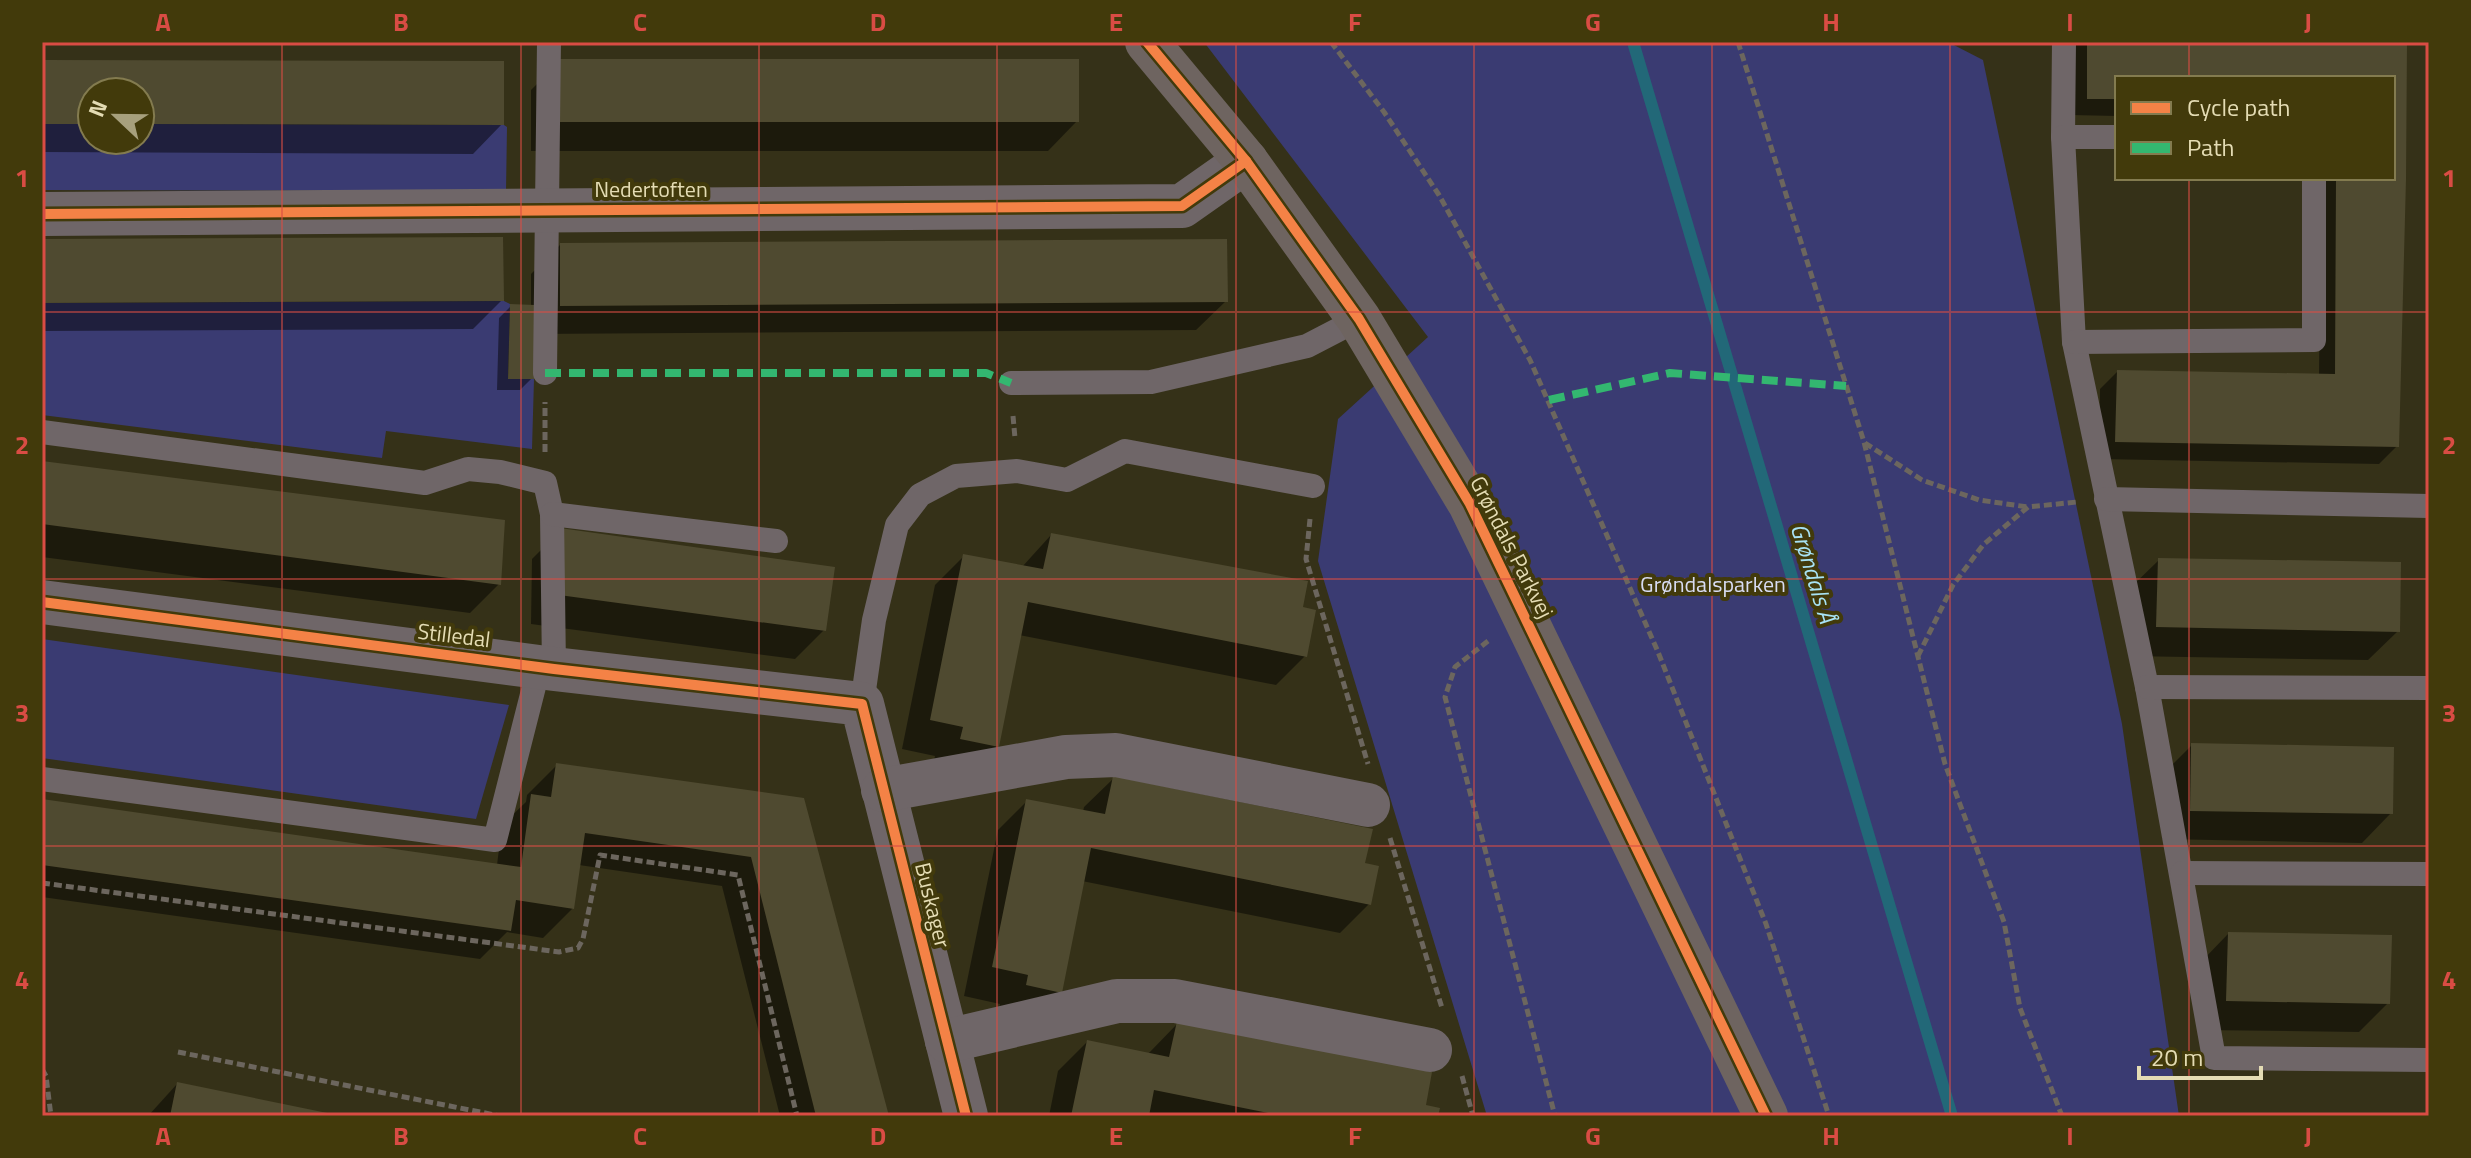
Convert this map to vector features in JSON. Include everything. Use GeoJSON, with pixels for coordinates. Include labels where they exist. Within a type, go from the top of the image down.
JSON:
{"type":"FeatureCollection","features":[{"type":"Feature","properties":{"kind":"main road","name":"Grøndals Parkvej"},"geometry":{"type":"LineString","coordinates":[[1147,42],[1246,161],[1359,319],[1470,504],[1766,1116]]}},
{"type":"Feature","properties":{"kind":"street","name":"Nedertoften"},"geometry":{"type":"LineString","coordinates":[[42,214],[1182,206],[1246,161]]}},
{"type":"Feature","properties":{"kind":"street","name":"Stilledal"},"geometry":{"type":"LineString","coordinates":[[42,602],[546,668],[862,704]]}},
{"type":"Feature","properties":{"kind":"street","name":"Buskager"},"geometry":{"type":"LineString","coordinates":[[862,704],[966,1116]]}},
{"type":"Feature","properties":{"kind":"street"},"geometry":{"type":"LineString","coordinates":[[883,790],[1066,757],[1116,755],[1368,805]]}},
{"type":"Feature","properties":{"kind":"street"},"geometry":{"type":"LineString","coordinates":[[947,1041],[1117,1001],[1175,1001],[1430,1050]]}},
{"type":"Feature","properties":{"kind":"lane"},"geometry":{"type":"LineString","coordinates":[[545,373],[549,42]]}},
{"type":"Feature","properties":{"kind":"lane"},"geometry":{"type":"LineString","coordinates":[[2064,42],[2063,137],[2074,342],[2147,687],[2214,1058],[2429,1060]]}},
{"type":"Feature","properties":{"kind":"lane"},"geometry":{"type":"LineString","coordinates":[[2063,137],[2115,137]]}},
{"type":"Feature","properties":{"kind":"lane"},"geometry":{"type":"LineString","coordinates":[[2074,342],[2314,340],[2314,180]]}},
{"type":"Feature","properties":{"kind":"lane"},"geometry":{"type":"LineString","coordinates":[[1011,383],[1151,382],[1307,346],[1359,319]]}},
{"type":"Feature","properties":{"kind":"lane"},"geometry":{"type":"LineString","coordinates":[[42,432],[425,483],[468,469],[500,472],[545,483],[552,514],[546,668],[495,840],[42,779]]}},
{"type":"Feature","properties":{"kind":"lane"},"geometry":{"type":"LineString","coordinates":[[862,704],[874,620],[897,525],[920,495],[956,476],[1017,471],[1067,480],[1125,451],[1313,486]]}},
{"type":"Feature","properties":{"kind":"lane"},"geometry":{"type":"LineString","coordinates":[[2106,499],[2429,506]]}},
{"type":"Feature","properties":{"kind":"lane"},"geometry":{"type":"LineString","coordinates":[[552,514],[776,541]]}},
{"type":"Feature","properties":{"kind":"lane"},"geometry":{"type":"LineString","coordinates":[[2147,687],[2429,688]]}},
{"type":"Feature","properties":{"kind":"lane"},"geometry":{"type":"LineString","coordinates":[[2182,873],[2429,874]]}},
{"type":"Feature","properties":{"kind":"path"},"geometry":{"type":"LineString","coordinates":[[1331,42],[1384,112],[1439,195],[1537,374],[1658,652],[1766,924],[1829,1116]]}},
{"type":"Feature","properties":{"kind":"path"},"geometry":{"type":"LineString","coordinates":[[1738,42],[1864,442],[1945,764],[2004,922],[2020,1008],[2062,1116]]}},
{"type":"Feature","properties":{"kind":"path"},"geometry":{"type":"LineString","coordinates":[[545,373],[545,483]]}},
{"type":"Feature","properties":{"kind":"path"},"geometry":{"type":"LineString","coordinates":[[1011,383],[1017,471]]}},
{"type":"Feature","properties":{"kind":"path"},"geometry":{"type":"LineString","coordinates":[[1864,442],[1922,480],[1979,500],[2028,507],[2106,499]]}},
{"type":"Feature","properties":{"kind":"path"},"geometry":{"type":"LineString","coordinates":[[1918,656],[1953,585],[1983,545],[2028,507]]}},
{"type":"Feature","properties":{"kind":"path"},"geometry":{"type":"LineString","coordinates":[[1524,613],[1455,667],[1445,697],[1555,1116]]}},
{"type":"Feature","properties":{"kind":"path"},"geometry":{"type":"LineString","coordinates":[[42,883],[559,952],[578,948],[583,939],[600,855],[738,875],[797,1116]]}},
{"type":"Feature","properties":{"kind":"path"},"geometry":{"type":"LineString","coordinates":[[178,1052],[500,1116]]}},
{"type":"Feature","properties":{"kind":"path"},"geometry":{"type":"LineString","coordinates":[[42,1069],[46,1076],[51,1116]]}},
{"type":"Feature","properties":{"kind":"green space","name":"Grøndalsparken"},"geometry":{"type":"Polygon","coordinates":[[[1204,42],[1948,42],[1983,60],[2122,724],[2179,1116],[1487,1116],[1318,561],[1338,419],[1428,337],[1204,42]]]}},
{"type":"Feature","properties":{"kind":"green space"},"geometry":{"type":"Polygon","coordinates":[[[42,124],[76,124],[76,156],[156,156],[156,124],[507,127],[506,191],[42,190],[42,124]]]}},
{"type":"Feature","properties":{"kind":"green space"},"geometry":{"type":"Polygon","coordinates":[[[504,301],[510,304],[508,378],[534,379],[532,449],[386,431],[382,458],[42,415],[42,303],[504,301]]]}},
{"type":"Feature","properties":{"kind":"green space"},"geometry":{"type":"Polygon","coordinates":[[[42,639],[509,705],[476,819],[42,758],[42,639]]]}},
{"type":"Feature","properties":{"kind":"building"},"geometry":{"type":"Polygon","coordinates":[[[2087,42],[2407,42],[2399,447],[2115,442],[2117,370],[2335,374],[2336,180],[2395,180],[2395,76],[2115,76],[2115,99],[2087,99],[2087,42]]]}},
{"type":"Feature","properties":{"kind":"building"},"geometry":{"type":"Polygon","coordinates":[[[559,59],[1079,59],[1079,122],[559,122],[559,59]]]}},
{"type":"Feature","properties":{"kind":"building"},"geometry":{"type":"Polygon","coordinates":[[[42,60],[504,61],[504,125],[156,124],[156,76],[76,76],[76,124],[42,124],[42,60]]]}},
{"type":"Feature","properties":{"kind":"building"},"geometry":{"type":"Polygon","coordinates":[[[503,237],[504,301],[42,303],[42,239],[503,237]]]}},
{"type":"Feature","properties":{"kind":"building"},"geometry":{"type":"Polygon","coordinates":[[[1227,239],[1228,302],[560,306],[560,243],[1227,239]]]}},
{"type":"Feature","properties":{"kind":"building"},"geometry":{"type":"Polygon","coordinates":[[[510,304],[535,305],[534,379],[508,379],[510,304]]]}},
{"type":"Feature","properties":{"kind":"building"},"geometry":{"type":"Polygon","coordinates":[[[42,461],[505,520],[501,585],[42,524],[42,461]]]}},
{"type":"Feature","properties":{"kind":"building"},"geometry":{"type":"Polygon","coordinates":[[[560,528],[835,567],[826,631],[559,595],[560,528]]]}},
{"type":"Feature","properties":{"kind":"building"},"geometry":{"type":"Polygon","coordinates":[[[1051,533],[1308,581],[1303,607],[1316,610],[1307,657],[1028,602],[999,747],[960,739],[963,727],[930,720],[963,554],[1043,569],[1051,533]]]}},
{"type":"Feature","properties":{"kind":"building"},"geometry":{"type":"Polygon","coordinates":[[[2158,558],[2401,562],[2400,632],[2156,627],[2158,558]]]}},
{"type":"Feature","properties":{"kind":"building"},"geometry":{"type":"Polygon","coordinates":[[[2191,743],[2394,747],[2393,814],[2190,811],[2191,743]]]}},
{"type":"Feature","properties":{"kind":"building"},"geometry":{"type":"Polygon","coordinates":[[[556,763],[804,798],[889,1116],[816,1116],[751,857],[585,833],[574,909],[516,900],[511,931],[42,865],[42,799],[521,867],[531,794],[551,797],[556,763]]]}},
{"type":"Feature","properties":{"kind":"building"},"geometry":{"type":"Polygon","coordinates":[[[1113,776],[1373,829],[1365,863],[1379,866],[1371,905],[1091,848],[1062,993],[1026,985],[1028,975],[992,967],[1026,799],[1105,814],[1113,776]]]}},
{"type":"Feature","properties":{"kind":"building"},"geometry":{"type":"Polygon","coordinates":[[[2228,932],[2392,935],[2390,1004],[2226,1001],[2228,932]]]}},
{"type":"Feature","properties":{"kind":"building"},"geometry":{"type":"Polygon","coordinates":[[[1177,1021],[1432,1072],[1426,1105],[1440,1108],[1438,1116],[1283,1116],[1154,1090],[1149,1116],[1071,1116],[1087,1040],[1169,1057],[1177,1021]]]}},
{"type":"Feature","properties":{"kind":"building"},"geometry":{"type":"Polygon","coordinates":[[[177,1082],[337,1115],[337,1116],[170,1116],[177,1082]]]}},
{"type":"Feature","properties":{"kind":"waterway","name":"Grøndals Å"},"geometry":{"type":"LineString","coordinates":[[1633,42],[1952,1116]]}},
{"type":"Feature","properties":{"kind":"marked path"},"geometry":{"type":"LineString","coordinates":[[545,373],[986,373],[1011,383]]}},
{"type":"Feature","properties":{"kind":"marked path"},"geometry":{"type":"LineString","coordinates":[[1549,400],[1670,373],[1846,386]]}},
{"type":"Feature","properties":{"kind":"cycle path"},"geometry":{"type":"LineString","coordinates":[[1147,42],[1246,161],[1359,319],[1470,504],[1766,1116]]}},
{"type":"Feature","properties":{"kind":"cycle path"},"geometry":{"type":"LineString","coordinates":[[42,214],[1182,206],[1246,161]]}},
{"type":"Feature","properties":{"kind":"cycle path"},"geometry":{"type":"LineString","coordinates":[[42,602],[554,669],[862,704],[966,1116]]}}]}
